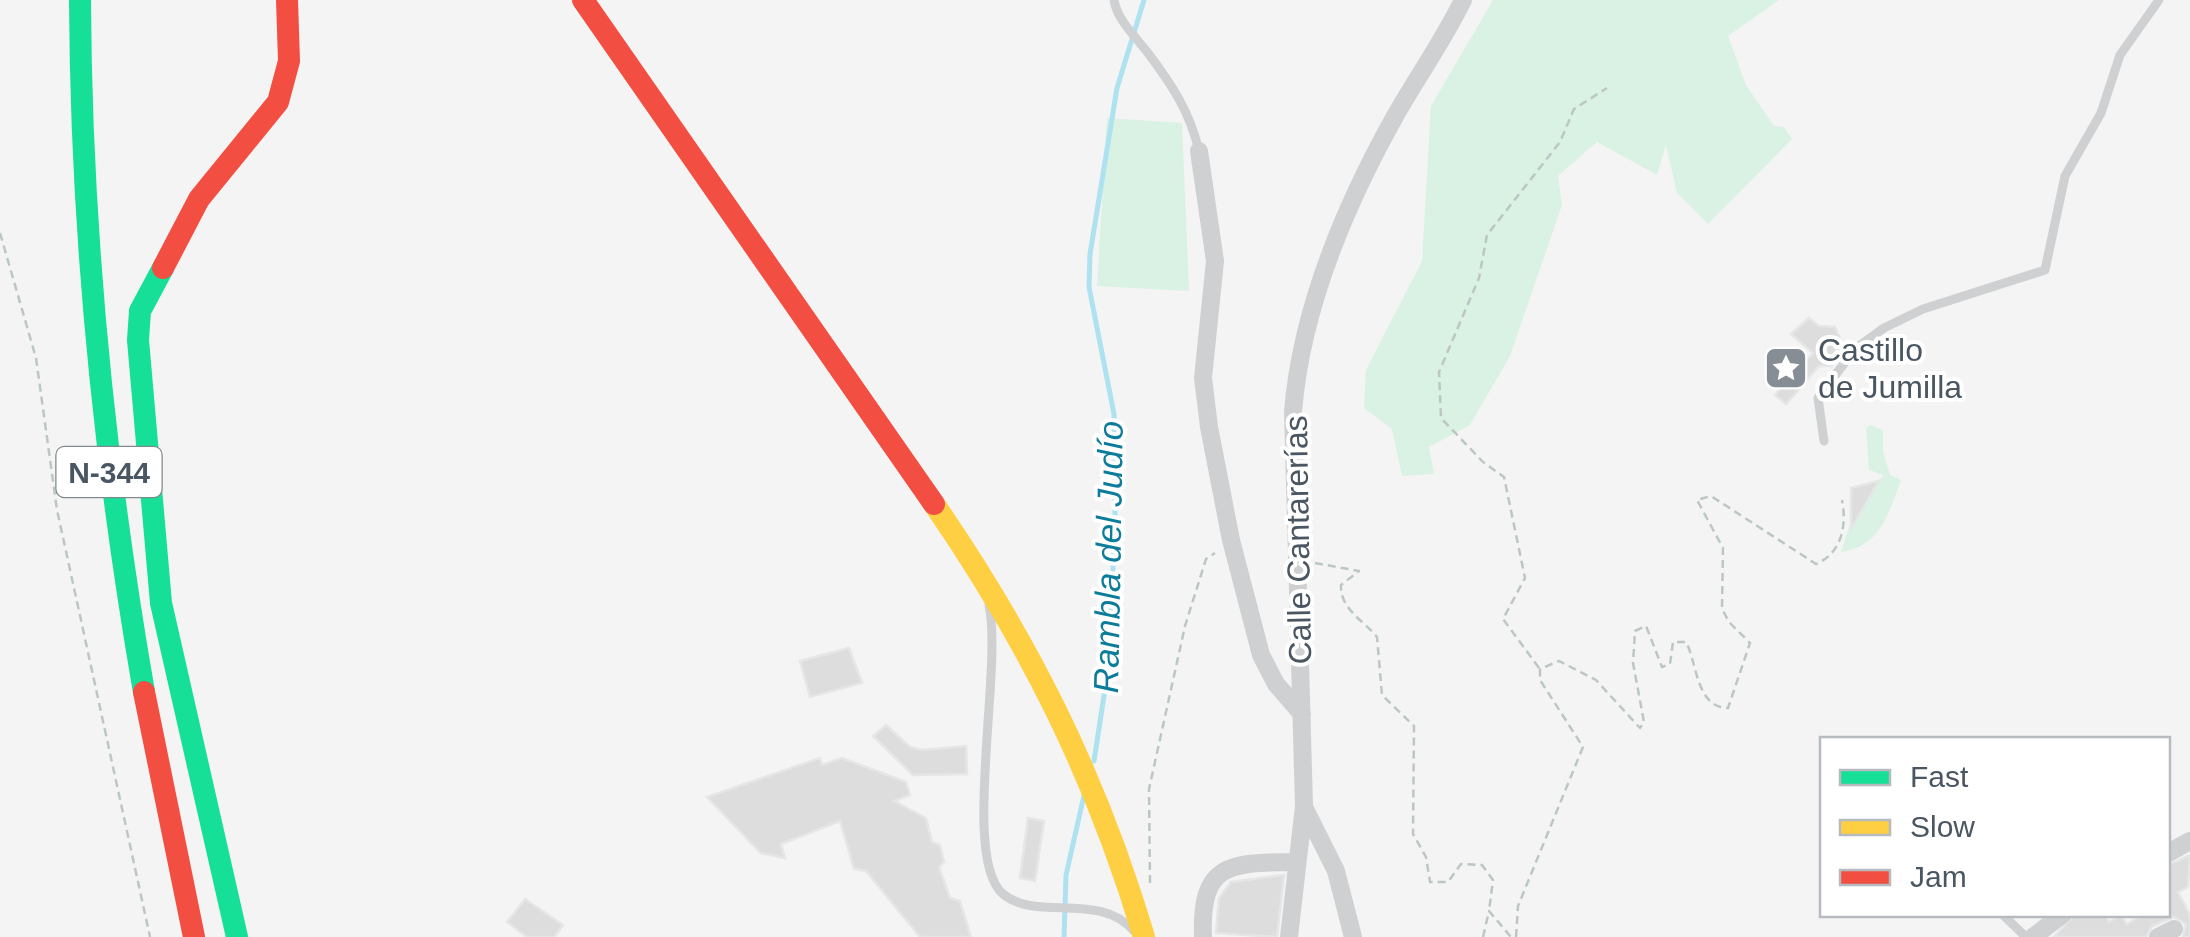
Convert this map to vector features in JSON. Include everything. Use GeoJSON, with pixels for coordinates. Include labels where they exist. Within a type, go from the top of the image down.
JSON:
{"type":"FeatureCollection","features":[{"type":"Feature","properties":{"kind":"main road","name":"N-344"},"geometry":{"type":"LineString","coordinates":[[76,0],[94,328],[117,538],[148,724],[194,937]]}},
{"type":"Feature","properties":{"kind":"main road"},"geometry":{"type":"LineString","coordinates":[[237,937],[162,603],[138,340],[140,311],[161,264],[199,199],[278,102],[288,60],[288,0]]}},
{"type":"Feature","properties":{"kind":"main road"},"geometry":{"type":"LineString","coordinates":[[583,0],[982,578],[1056,702],[1140,887],[1142,937]]}},
{"type":"Feature","properties":{"kind":"street","name":"Calle Cantarerías"},"geometry":{"type":"LineString","coordinates":[[1289,937],[1304,806],[1297,380],[1309,319],[1375,156],[1463,0]]}},
{"type":"Feature","properties":{"kind":"street"},"geometry":{"type":"LineString","coordinates":[[1199,151],[1215,260],[1203,378],[1231,540],[1261,655],[1276,684],[1302,714]]}},
{"type":"Feature","properties":{"kind":"street"},"geometry":{"type":"LineString","coordinates":[[1304,806],[1336,871],[1353,937]]}},
{"type":"Feature","properties":{"kind":"street"},"geometry":{"type":"LineString","coordinates":[[1203,937],[1204,893],[1220,872],[1244,862],[1296,862]]}},
{"type":"Feature","properties":{"kind":"street"},"geometry":{"type":"LineString","coordinates":[[2029,937],[2059,924]]}},
{"type":"Feature","properties":{"kind":"lane"},"geometry":{"type":"LineString","coordinates":[[1114,0],[1122,19],[1192,119],[1199,151]]}},
{"type":"Feature","properties":{"kind":"lane"},"geometry":{"type":"LineString","coordinates":[[1824,441],[1818,398],[1869,338],[1923,309],[2046,270],[2052,257],[2056,205],[2065,176],[2101,114],[2120,55],[2159,0]]}},
{"type":"Feature","properties":{"kind":"lane"},"geometry":{"type":"LineString","coordinates":[[982,578],[995,651],[984,856],[1004,894],[1038,904],[1088,908],[1120,919],[1142,937]]}},
{"type":"Feature","properties":{"kind":"lane"},"geometry":{"type":"LineString","coordinates":[[2006,917],[2029,937]]}},
{"type":"Feature","properties":{"kind":"path"},"geometry":{"type":"LineString","coordinates":[[1514,937],[1518,906],[1583,747],[1540,680],[1540,669],[1502,619],[1524,578],[1510,525],[1513,511],[1506,480],[1441,418],[1439,372],[1480,278],[1487,234],[1514,204],[1539,163],[1560,142],[1570,114],[1607,88]]}},
{"type":"Feature","properties":{"kind":"path"},"geometry":{"type":"LineString","coordinates":[[0,233],[36,358],[57,510],[150,937]]}},
{"type":"Feature","properties":{"kind":"path"},"geometry":{"type":"LineString","coordinates":[[1540,669],[1559,661],[1582,669],[1607,689],[1634,726],[1642,726],[1632,650],[1635,631],[1643,626],[1650,632],[1662,667],[1670,664],[1673,642],[1690,645],[1695,674],[1711,701],[1728,708],[1750,643],[1722,609],[1723,548],[1697,500],[1712,496],[1816,564],[1826,559],[1843,533],[1842,500]]}},
{"type":"Feature","properties":{"kind":"path"},"geometry":{"type":"LineString","coordinates":[[1140,887],[1149,789],[1184,626],[1206,560],[1231,540]]}},
{"type":"Feature","properties":{"kind":"path"},"geometry":{"type":"LineString","coordinates":[[1297,559],[1359,571],[1340,584],[1340,594],[1346,606],[1377,637],[1382,695],[1414,726],[1414,834],[1426,857],[1430,882],[1448,882],[1461,864],[1482,865],[1493,880],[1484,937]]}},
{"type":"Feature","properties":{"kind":"path"},"geometry":{"type":"LineString","coordinates":[[1490,911],[1514,937]]}},
{"type":"Feature","properties":{"kind":"green space"},"geometry":{"type":"Polygon","coordinates":[[[1493,0],[1779,0],[1728,36],[1746,85],[1774,126],[1784,127],[1792,139],[1708,224],[1677,193],[1666,145],[1657,175],[1597,142],[1558,176],[1562,205],[1510,356],[1470,425],[1429,447],[1434,474],[1402,476],[1392,429],[1364,408],[1366,370],[1422,261],[1431,106],[1493,0]]]}},
{"type":"Feature","properties":{"kind":"green space"},"geometry":{"type":"Polygon","coordinates":[[[1107,118],[1182,123],[1189,291],[1097,286],[1107,118]]]}},
{"type":"Feature","properties":{"kind":"green space"},"geometry":{"type":"Polygon","coordinates":[[[1870,425],[1883,430],[1883,451],[1890,475],[1901,480],[1887,516],[1874,536],[1841,552],[1849,527],[1883,475],[1869,470],[1866,428],[1870,425]]]}},
{"type":"Feature","properties":{"kind":"building"},"geometry":{"type":"Polygon","coordinates":[[[1809,318],[1819,326],[1835,327],[1845,349],[1831,366],[1819,366],[1786,404],[1775,395],[1813,353],[1791,334],[1809,318]]]}},
{"type":"Feature","properties":{"kind":"building"},"geometry":{"type":"Polygon","coordinates":[[[1879,481],[1851,529],[1851,488],[1879,481]]]}},
{"type":"Feature","properties":{"kind":"building"},"geometry":{"type":"Polygon","coordinates":[[[849,648],[862,683],[810,697],[800,661],[849,648]]]}},
{"type":"Feature","properties":{"kind":"building"},"geometry":{"type":"Polygon","coordinates":[[[886,725],[910,747],[922,750],[966,746],[967,774],[913,775],[873,736],[886,725]]]}},
{"type":"Feature","properties":{"kind":"building"},"geometry":{"type":"Polygon","coordinates":[[[820,758],[822,765],[842,758],[906,782],[910,795],[894,801],[926,818],[932,842],[940,845],[944,862],[939,867],[950,898],[960,901],[971,937],[920,937],[866,871],[854,869],[840,821],[781,844],[785,858],[761,853],[707,797],[820,758]]]}},
{"type":"Feature","properties":{"kind":"building"},"geometry":{"type":"Polygon","coordinates":[[[1028,818],[1044,821],[1035,881],[1020,878],[1028,818]]]}},
{"type":"Feature","properties":{"kind":"building"},"geometry":{"type":"Polygon","coordinates":[[[2190,855],[2188,887],[2178,892],[2190,915],[2190,937],[2183,937],[2186,924],[2174,917],[2152,926],[2146,937],[2054,937],[2072,917],[2106,917],[2109,922],[2122,917],[2127,924],[2138,917],[2170,917],[2170,864],[2190,855]]]}},
{"type":"Feature","properties":{"kind":"building"},"geometry":{"type":"Polygon","coordinates":[[[1284,875],[1277,937],[1216,933],[1219,898],[1231,882],[1284,875]]]}},
{"type":"Feature","properties":{"kind":"building"},"geometry":{"type":"Polygon","coordinates":[[[525,899],[563,925],[554,937],[527,937],[507,922],[525,899]]]}},
{"type":"Feature","properties":{"kind":"waterway","name":"Rambla del Judío"},"geometry":{"type":"LineString","coordinates":[[1094,761],[1109,663],[1115,521],[1114,414],[1089,287],[1090,254],[1117,88],[1144,0]]}},
{"type":"Feature","properties":{"kind":"waterway","name":"Rambla del Judío"},"geometry":{"type":"LineString","coordinates":[[1064,937],[1066,875],[1085,791]]}},
{"type":"Feature","properties":{"kind":"traffic: fast"},"geometry":{"type":"LineString","coordinates":[[80,0],[85,174],[97,348],[117,520],[144,692]]}},
{"type":"Feature","properties":{"kind":"traffic: fast"},"geometry":{"type":"LineString","coordinates":[[163,268],[140,311],[138,340],[161,603],[237,937]]}},
{"type":"Feature","properties":{"kind":"traffic: slow"},"geometry":{"type":"LineString","coordinates":[[934,504],[1000,607],[1057,712],[1104,821],[1144,937]]}},
{"type":"Feature","properties":{"kind":"traffic: jam"},"geometry":{"type":"LineString","coordinates":[[163,268],[199,199],[278,102],[289,61],[287,0]]}},
{"type":"Feature","properties":{"kind":"traffic: jam"},"geometry":{"type":"LineString","coordinates":[[583,0],[934,504]]}},
{"type":"Feature","properties":{"kind":"traffic: jam"},"geometry":{"type":"LineString","coordinates":[[144,692],[194,937]]}},
{"type":"Feature","properties":{"kind":"place","name":"Castillo de Jumilla"},"geometry":{"type":"Point","coordinates":[1786,368]}}]}
